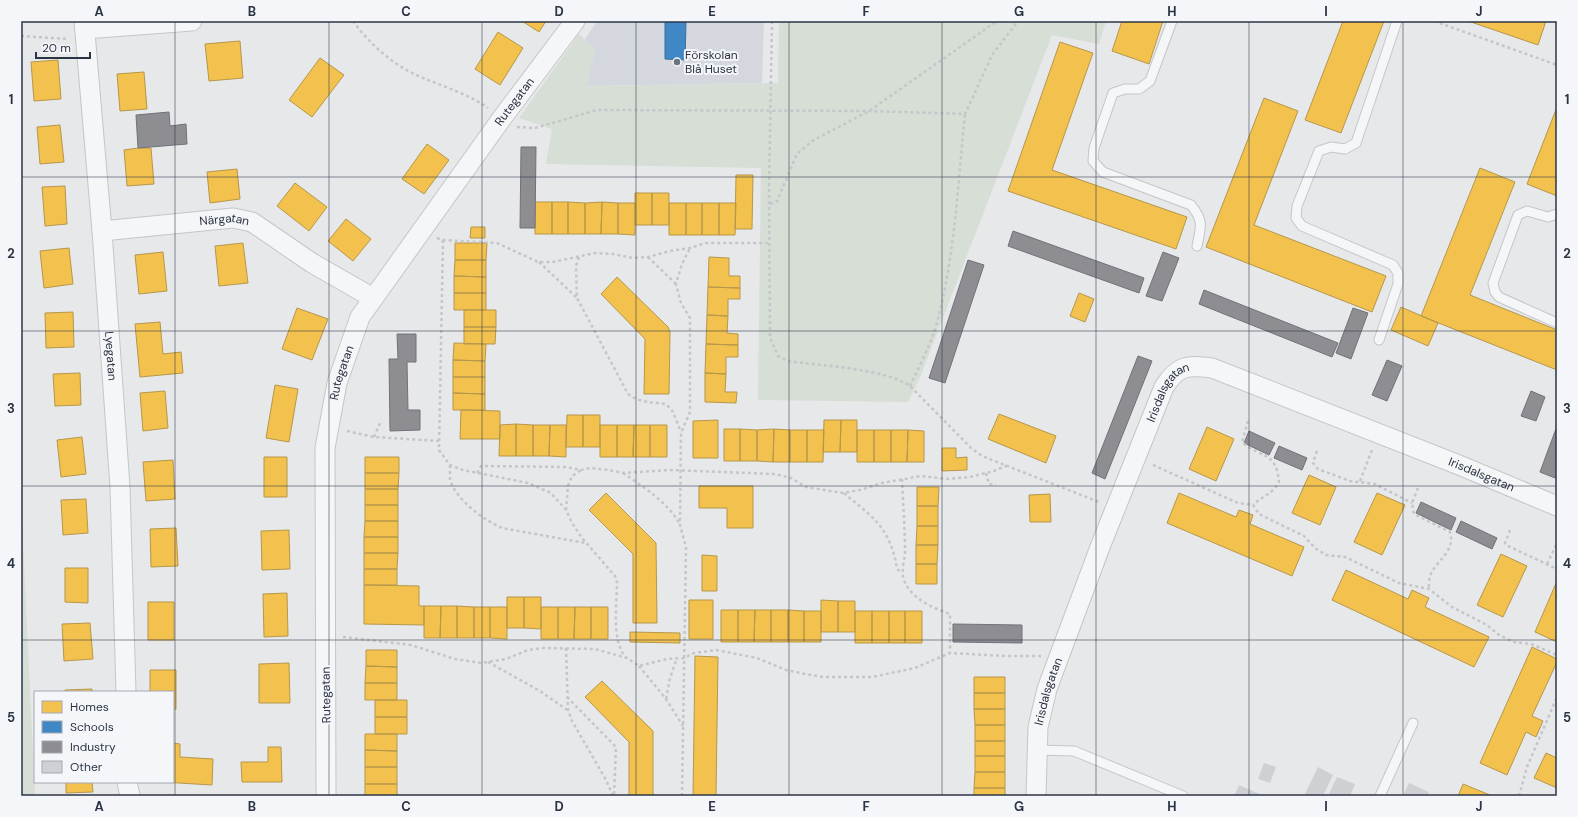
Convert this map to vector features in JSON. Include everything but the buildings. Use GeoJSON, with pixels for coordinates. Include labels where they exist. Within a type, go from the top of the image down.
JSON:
{"type":"FeatureCollection","features":[{"type":"Feature","properties":{"kind":"street"},"geometry":{"type":"LineString","coordinates":[[85,29],[192,21]]}},
{"type":"Feature","properties":{"kind":"street","name":"Rutegatan"},"geometry":{"type":"LineString","coordinates":[[326,796],[325,448],[337,383],[350,341],[360,317],[373,298],[502,118],[575,21]]}},
{"type":"Feature","properties":{"kind":"street","name":"Lyegatan"},"geometry":{"type":"LineString","coordinates":[[85,29],[102,231],[120,487],[126,691]]}},
{"type":"Feature","properties":{"kind":"street","name":"Närgatan"},"geometry":{"type":"LineString","coordinates":[[102,231],[233,218],[252,222],[312,263],[373,298]]}},
{"type":"Feature","properties":{"kind":"street","name":"Irisdalsgatan"},"geometry":{"type":"LineString","coordinates":[[1036,796],[1036,750],[1038,727],[1047,689],[1164,387],[1171,376],[1180,368],[1194,366],[1212,368],[1557,506]]}},
{"type":"Feature","properties":{"kind":"street"},"geometry":{"type":"LineString","coordinates":[[127,783],[130,796]]}},
{"type":"Feature","properties":{"kind":"lane"},"geometry":{"type":"LineString","coordinates":[[1172,21],[1150,81],[1139,89],[1125,89],[1112,93],[1094,148],[1093,161],[1103,172],[1191,205],[1200,215],[1200,229],[1197,246]]}},
{"type":"Feature","properties":{"kind":"lane"},"geometry":{"type":"LineString","coordinates":[[1379,340],[1398,284],[1398,273],[1396,269],[1393,265],[1359,249],[1302,226],[1296,218],[1297,206],[1319,151],[1331,147],[1345,149],[1356,143],[1397,21]]}},
{"type":"Feature","properties":{"kind":"lane"},"geometry":{"type":"LineString","coordinates":[[1557,214],[1548,217],[1527,211],[1518,215],[1493,283],[1495,292],[1499,297],[1557,322]]}},
{"type":"Feature","properties":{"kind":"lane"},"geometry":{"type":"LineString","coordinates":[[1380,796],[1413,723]]}},
{"type":"Feature","properties":{"kind":"lane"},"geometry":{"type":"LineString","coordinates":[[1036,750],[1074,751],[1183,796]]}},
{"type":"Feature","properties":{"kind":"path"},"geometry":{"type":"LineString","coordinates":[[353,21],[363,35],[384,54],[410,72],[473,98],[514,126],[526,128],[535,128],[597,110],[869,111],[965,114]]}},
{"type":"Feature","properties":{"kind":"path"},"geometry":{"type":"LineString","coordinates":[[772,21],[770,338],[772,347],[778,356],[788,361],[880,373],[899,379],[910,386],[971,448],[982,456],[1116,508]]}},
{"type":"Feature","properties":{"kind":"path"},"geometry":{"type":"LineString","coordinates":[[770,204],[777,201],[797,154],[806,146],[820,136],[869,111],[997,21]]}},
{"type":"Feature","properties":{"kind":"path"},"geometry":{"type":"LineString","coordinates":[[910,386],[918,370],[937,321],[949,271],[965,114],[992,55],[1018,21]]}},
{"type":"Feature","properties":{"kind":"path"},"geometry":{"type":"LineString","coordinates":[[1434,21],[1557,65]]}},
{"type":"Feature","properties":{"kind":"path"},"geometry":{"type":"LineString","coordinates":[[21,36],[70,39],[85,29]]}},
{"type":"Feature","properties":{"kind":"path"},"geometry":{"type":"LineString","coordinates":[[427,223],[437,237],[444,240],[497,243],[538,262],[577,298],[628,394],[634,399],[644,402],[666,404],[673,412],[681,433],[680,525],[686,547],[682,796]]}},
{"type":"Feature","properties":{"kind":"path"},"geometry":{"type":"LineString","coordinates":[[444,240],[439,450],[450,465],[450,479],[456,490],[469,506],[490,523],[502,528],[586,543]]}},
{"type":"Feature","properties":{"kind":"path"},"geometry":{"type":"LineString","coordinates":[[538,262],[553,262],[595,253],[613,254],[633,258],[648,257],[706,243],[770,243]]}},
{"type":"Feature","properties":{"kind":"path"},"geometry":{"type":"LineString","coordinates":[[676,284],[682,264],[690,248]]}},
{"type":"Feature","properties":{"kind":"path"},"geometry":{"type":"LineString","coordinates":[[577,298],[576,266],[579,257]]}},
{"type":"Feature","properties":{"kind":"path"},"geometry":{"type":"LineString","coordinates":[[648,257],[676,284],[681,303],[690,318],[690,412],[681,433]]}},
{"type":"Feature","properties":{"kind":"path"},"geometry":{"type":"LineString","coordinates":[[374,437],[381,421]]}},
{"type":"Feature","properties":{"kind":"path"},"geometry":{"type":"LineString","coordinates":[[1136,458],[1238,503],[1253,505],[1276,489],[1279,482],[1278,475],[1271,458],[1242,442],[1248,421]]}},
{"type":"Feature","properties":{"kind":"path"},"geometry":{"type":"LineString","coordinates":[[328,427],[374,437],[439,441]]}},
{"type":"Feature","properties":{"kind":"path"},"geometry":{"type":"LineString","coordinates":[[1360,482],[1379,434]]}},
{"type":"Feature","properties":{"kind":"path"},"geometry":{"type":"LineString","coordinates":[[1317,451],[1313,463],[1318,469],[1350,481],[1375,484],[1412,503]]}},
{"type":"Feature","properties":{"kind":"path"},"geometry":{"type":"LineString","coordinates":[[450,465],[477,473],[528,483],[551,493],[566,510],[572,523],[586,543],[615,576],[618,582],[617,639],[620,650],[626,658]]}},
{"type":"Feature","properties":{"kind":"path"},"geometry":{"type":"LineString","coordinates":[[566,510],[568,486],[572,476],[581,470],[590,468],[623,473],[657,470],[775,474],[791,478],[806,486],[844,493],[882,483],[921,476],[947,478],[970,477],[1008,465]]}},
{"type":"Feature","properties":{"kind":"path"},"geometry":{"type":"LineString","coordinates":[[477,473],[481,466],[566,467],[581,470]]}},
{"type":"Feature","properties":{"kind":"path"},"geometry":{"type":"LineString","coordinates":[[623,473],[661,501],[672,512],[680,525]]}},
{"type":"Feature","properties":{"kind":"path"},"geometry":{"type":"LineString","coordinates":[[986,473],[989,484],[996,485]]}},
{"type":"Feature","properties":{"kind":"path"},"geometry":{"type":"LineString","coordinates":[[902,479],[905,553],[902,573],[904,581],[917,597],[929,607],[950,614],[950,653]]}},
{"type":"Feature","properties":{"kind":"path"},"geometry":{"type":"LineString","coordinates":[[1418,488],[1412,503],[1414,514],[1450,532],[1451,536],[1450,547],[1446,555],[1430,576],[1429,589]]}},
{"type":"Feature","properties":{"kind":"path"},"geometry":{"type":"LineString","coordinates":[[844,493],[876,520],[884,529],[894,551],[897,569],[902,573]]}},
{"type":"Feature","properties":{"kind":"path"},"geometry":{"type":"LineString","coordinates":[[1253,505],[1259,514],[1304,536],[1315,548],[1326,555],[1345,557],[1399,583],[1429,589],[1452,607],[1487,625],[1499,635],[1514,642],[1531,644],[1557,655]]}},
{"type":"Feature","properties":{"kind":"path"},"geometry":{"type":"LineString","coordinates":[[1510,530],[1505,543],[1508,546],[1557,569]]}},
{"type":"Feature","properties":{"kind":"path"},"geometry":{"type":"LineString","coordinates":[[1547,564],[1557,543]]}},
{"type":"Feature","properties":{"kind":"path"},"geometry":{"type":"LineString","coordinates":[[326,635],[411,645],[455,659],[487,662],[506,659],[528,650],[566,648],[595,649],[626,658],[639,666],[666,699],[683,727]]}},
{"type":"Feature","properties":{"kind":"path"},"geometry":{"type":"LineString","coordinates":[[566,648],[568,710],[572,721],[606,780],[613,796]]}},
{"type":"Feature","properties":{"kind":"path"},"geometry":{"type":"LineString","coordinates":[[639,666],[667,659],[684,658],[694,653],[716,650],[757,658],[786,670],[805,674],[823,677],[872,677],[915,668],[950,653],[1006,656],[1059,655]]}},
{"type":"Feature","properties":{"kind":"path"},"geometry":{"type":"LineString","coordinates":[[666,699],[670,678],[677,658]]}},
{"type":"Feature","properties":{"kind":"path"},"geometry":{"type":"LineString","coordinates":[[487,662],[540,691],[568,710]]}},
{"type":"Feature","properties":{"kind":"path"},"geometry":{"type":"LineString","coordinates":[[567,697],[616,747],[613,796]]}},
{"type":"Feature","properties":{"kind":"path"},"geometry":{"type":"LineString","coordinates":[[1519,795],[1527,767],[1557,697]]}},
{"type":"Feature","properties":{"kind":"shaded area","name":"Förskolan Blå Huset"},"geometry":{"type":"Polygon","coordinates":[[[597,21],[764,21],[762,83],[586,86],[595,49],[585,39],[597,21]]]}},
{"type":"Feature","properties":{"kind":"shaded area"},"geometry":{"type":"Polygon","coordinates":[[[779,21],[1106,21],[1099,44],[1052,35],[919,380],[908,402],[758,400],[761,168],[546,164],[552,129],[519,118],[579,34],[595,49],[587,86],[778,83],[779,21]]]}},
{"type":"Feature","properties":{"kind":"shaded area"},"geometry":{"type":"Polygon","coordinates":[[[21,501],[35,796],[21,796],[21,501]]]}},
{"type":"Feature","properties":{"kind":"place","name":"Förskolan Blå Huset"},"geometry":{"type":"Point","coordinates":[677,62]}}]}
